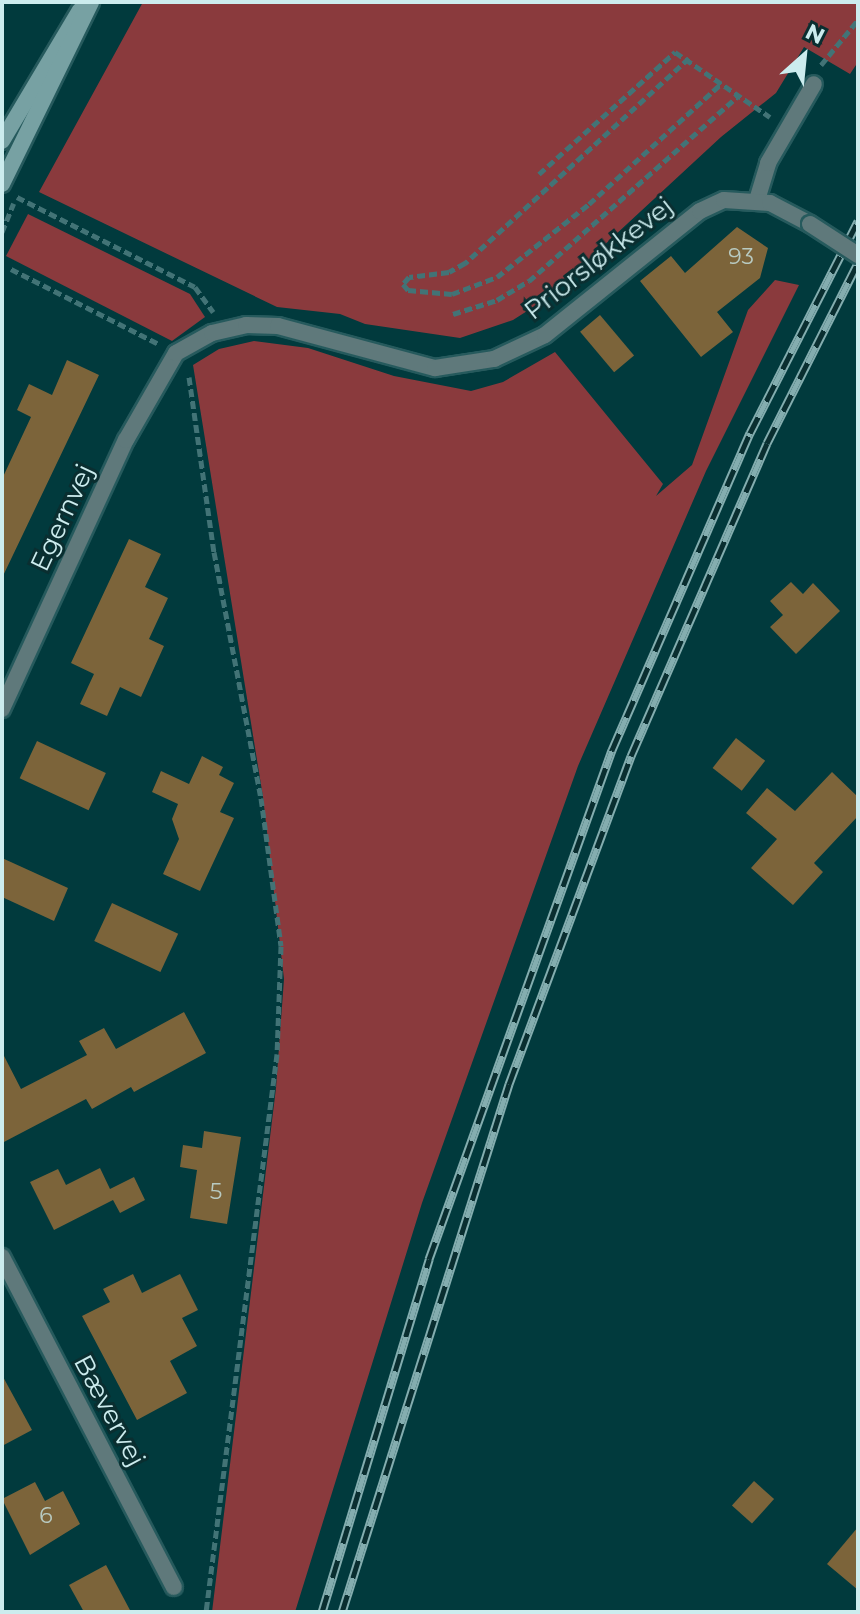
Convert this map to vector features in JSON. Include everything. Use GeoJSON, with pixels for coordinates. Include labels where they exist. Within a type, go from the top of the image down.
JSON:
{"type":"FeatureCollection","features":[{"type":"Feature","properties":{"kind":"main road"},"geometry":{"type":"LineString","coordinates":[[2,141],[88,2]]}},
{"type":"Feature","properties":{"kind":"main road"},"geometry":{"type":"LineString","coordinates":[[2,184],[88,2]]}},
{"type":"Feature","properties":{"kind":"street"},"geometry":{"type":"LineString","coordinates":[[757,200],[785,130],[814,84]]}},
{"type":"Feature","properties":{"kind":"street","name":"Priorsløkkevej"},"geometry":{"type":"LineString","coordinates":[[176,353],[228,327],[278,326],[435,368],[494,359],[545,335],[700,211],[724,200],[757,200],[810,224],[858,255]]}},
{"type":"Feature","properties":{"kind":"street","name":"Egernvej"},"geometry":{"type":"LineString","coordinates":[[2,709],[126,440],[176,353]]}},
{"type":"Feature","properties":{"kind":"street","name":"Bævervej"},"geometry":{"type":"LineString","coordinates":[[2,1257],[174,1587]]}},
{"type":"Feature","properties":{"kind":"path"},"geometry":{"type":"LineString","coordinates":[[814,84],[826,54],[858,20]]}},
{"type":"Feature","properties":{"kind":"path"},"geometry":{"type":"LineString","coordinates":[[539,174],[675,52],[689,58],[785,130]]}},
{"type":"Feature","properties":{"kind":"path"},"geometry":{"type":"LineString","coordinates":[[689,58],[465,263],[449,272],[409,277],[403,284],[408,290],[452,294],[497,277],[589,204],[721,84]]}},
{"type":"Feature","properties":{"kind":"path"},"geometry":{"type":"LineString","coordinates":[[453,314],[497,300],[529,281],[738,96]]}},
{"type":"Feature","properties":{"kind":"path"},"geometry":{"type":"LineString","coordinates":[[17,196],[195,287],[228,327]]}},
{"type":"Feature","properties":{"kind":"path"},"geometry":{"type":"LineString","coordinates":[[11,269],[176,353],[188,370],[214,552],[261,798],[281,946],[277,1054],[206,1612]]}},
{"type":"Feature","properties":{"kind":"shaded area"},"geometry":{"type":"Polygon","coordinates":[[[143,2],[858,2],[858,62],[850,74],[804,47],[776,93],[721,137],[546,299],[513,320],[460,338],[365,324],[340,314],[277,307],[39,192],[143,2]]]}},
{"type":"Feature","properties":{"kind":"shaded area"},"geometry":{"type":"Polygon","coordinates":[[[28,214],[190,294],[205,317],[172,341],[6,256],[28,214]]]}},
{"type":"Feature","properties":{"kind":"shaded area"},"geometry":{"type":"Polygon","coordinates":[[[775,280],[799,285],[706,471],[578,766],[422,1203],[295,1612],[212,1612],[276,1088],[284,979],[263,797],[193,365],[219,349],[254,341],[308,348],[394,376],[471,391],[503,382],[555,352],[663,484],[656,496],[692,465],[748,310],[775,280]]]}},
{"type":"Feature","properties":{"kind":"building"},"geometry":{"type":"Polygon","coordinates":[[[737,227],[768,248],[760,278],[717,312],[733,332],[701,357],[640,281],[671,256],[685,273],[737,227]]]}},
{"type":"Feature","properties":{"kind":"building"},"geometry":{"type":"Polygon","coordinates":[[[600,315],[634,356],[614,372],[580,332],[600,315]]]}},
{"type":"Feature","properties":{"kind":"building"},"geometry":{"type":"Polygon","coordinates":[[[67,360],[99,375],[2,578],[2,479],[31,417],[17,410],[29,384],[52,395],[67,360]]]}},
{"type":"Feature","properties":{"kind":"building"},"geometry":{"type":"Polygon","coordinates":[[[129,539],[161,554],[145,587],[168,598],[149,639],[164,646],[141,697],[120,687],[107,716],[80,704],[94,674],[71,663],[129,539]]]}},
{"type":"Feature","properties":{"kind":"building"},"geometry":{"type":"Polygon","coordinates":[[[791,582],[803,594],[813,583],[840,611],[796,654],[770,627],[783,615],[770,601],[791,582]]]}},
{"type":"Feature","properties":{"kind":"building"},"geometry":{"type":"Polygon","coordinates":[[[736,738],[765,761],[742,791],[713,768],[736,738]]]}},
{"type":"Feature","properties":{"kind":"building"},"geometry":{"type":"Polygon","coordinates":[[[37,741],[106,773],[89,810],[20,778],[37,741]]]}},
{"type":"Feature","properties":{"kind":"building"},"geometry":{"type":"Polygon","coordinates":[[[202,756],[223,767],[219,775],[234,783],[220,812],[234,818],[200,891],[163,874],[179,839],[172,819],[178,804],[152,792],[161,771],[189,784],[202,756]]]}},
{"type":"Feature","properties":{"kind":"building"},"geometry":{"type":"Polygon","coordinates":[[[832,772],[858,797],[858,816],[814,863],[823,872],[793,905],[751,868],[777,839],[746,813],[767,788],[795,811],[832,772]]]}},
{"type":"Feature","properties":{"kind":"building"},"geometry":{"type":"Polygon","coordinates":[[[2,858],[68,888],[54,921],[2,897],[2,858]]]}},
{"type":"Feature","properties":{"kind":"building"},"geometry":{"type":"Polygon","coordinates":[[[112,903],[178,934],[160,972],[94,941],[112,903]]]}},
{"type":"Feature","properties":{"kind":"building"},"geometry":{"type":"Polygon","coordinates":[[[184,1012],[206,1053],[134,1092],[131,1087],[92,1109],[86,1099],[2,1143],[2,1052],[21,1089],[87,1055],[79,1041],[104,1028],[116,1049],[184,1012]]]}},
{"type":"Feature","properties":{"kind":"building"},"geometry":{"type":"Polygon","coordinates":[[[204,1131],[241,1137],[227,1224],[190,1218],[197,1170],[180,1167],[183,1145],[202,1148],[204,1131]]]}},
{"type":"Feature","properties":{"kind":"building"},"geometry":{"type":"Polygon","coordinates":[[[100,1168],[110,1189],[134,1177],[145,1200],[120,1213],[113,1200],[54,1230],[30,1182],[58,1169],[66,1185],[100,1168]]]}},
{"type":"Feature","properties":{"kind":"building"},"geometry":{"type":"Polygon","coordinates":[[[133,1274],[142,1293],[180,1274],[198,1310],[182,1318],[197,1346],[170,1361],[187,1393],[137,1420],[82,1316],[110,1302],[103,1289],[133,1274]]]}},
{"type":"Feature","properties":{"kind":"building"},"geometry":{"type":"Polygon","coordinates":[[[2,1375],[32,1430],[2,1446],[2,1375]]]}},
{"type":"Feature","properties":{"kind":"building"},"geometry":{"type":"Polygon","coordinates":[[[754,1481],[774,1499],[752,1524],[732,1506],[754,1481]]]}},
{"type":"Feature","properties":{"kind":"building"},"geometry":{"type":"Polygon","coordinates":[[[35,1482],[45,1501],[63,1491],[80,1524],[30,1555],[2,1499],[35,1482]]]}},
{"type":"Feature","properties":{"kind":"building"},"geometry":{"type":"Polygon","coordinates":[[[858,1527],[858,1590],[827,1564],[858,1527]]]}},
{"type":"Feature","properties":{"kind":"building"},"geometry":{"type":"Polygon","coordinates":[[[106,1565],[131,1612],[84,1612],[69,1585],[106,1565]]]}},
{"type":"Feature","properties":{"kind":"railway"},"geometry":{"type":"LineString","coordinates":[[322,1612],[429,1259],[612,750],[750,433],[858,221]]}},
{"type":"Feature","properties":{"kind":"railway"},"geometry":{"type":"LineString","coordinates":[[342,1612],[509,1084],[631,756],[767,443],[858,263]]}}]}
